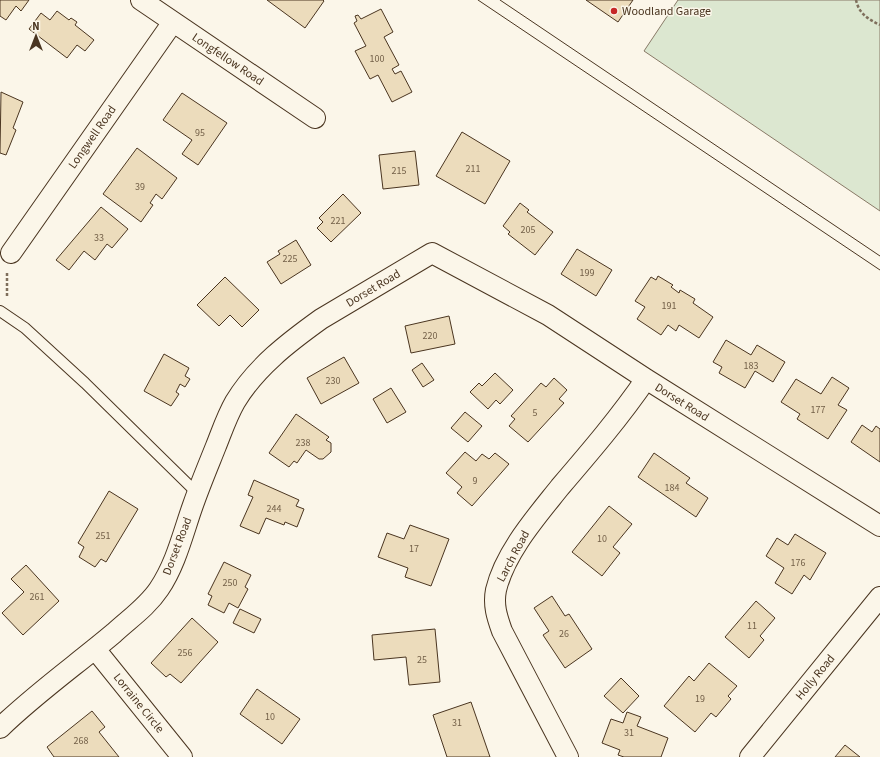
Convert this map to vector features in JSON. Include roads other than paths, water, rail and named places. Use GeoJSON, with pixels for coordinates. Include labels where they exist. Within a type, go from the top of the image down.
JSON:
{"type":"FeatureCollection","features":[{"type":"Feature","properties":{"kind":"street","name":"Longfellow Road"},"geometry":{"type":"LineString","coordinates":[[141,0],[315,118]]}},
{"type":"Feature","properties":{"kind":"street","name":"Longwell Road"},"geometry":{"type":"LineString","coordinates":[[11,253],[173,22]]}},
{"type":"Feature","properties":{"kind":"street","name":"Dorset Road"},"geometry":{"type":"LineString","coordinates":[[0,728],[38,694],[95,649],[138,612],[159,590],[172,563],[197,493],[233,406],[247,385],[266,363],[290,342],[321,319],[432,253],[548,315],[646,379],[880,526]]}},
{"type":"Feature","properties":{"kind":"street","name":"Larch Road"},"geometry":{"type":"LineString","coordinates":[[568,757],[502,631],[495,610],[496,590],[514,548],[533,520],[621,414],[646,379]]}},
{"type":"Feature","properties":{"kind":"street","name":"Holly Road"},"geometry":{"type":"LineString","coordinates":[[750,757],[880,597]]}},
{"type":"Feature","properties":{"kind":"street","name":"Lorraine Circle"},"geometry":{"type":"LineString","coordinates":[[95,649],[182,757]]}},
{"type":"Feature","properties":{"kind":"lane"},"geometry":{"type":"LineString","coordinates":[[0,311],[25,328],[85,383],[197,493]]}},
{"type":"Feature","properties":{"kind":"tram line"},"geometry":{"type":"LineString","coordinates":[[478,0],[880,270]]}},
{"type":"Feature","properties":{"kind":"tram line"},"geometry":{"type":"LineString","coordinates":[[500,0],[880,256]]}},
{"type":"Feature","properties":{"kind":"place","name":"Woodland Garage"},"geometry":{"type":"Point","coordinates":[614,11]}}]}
